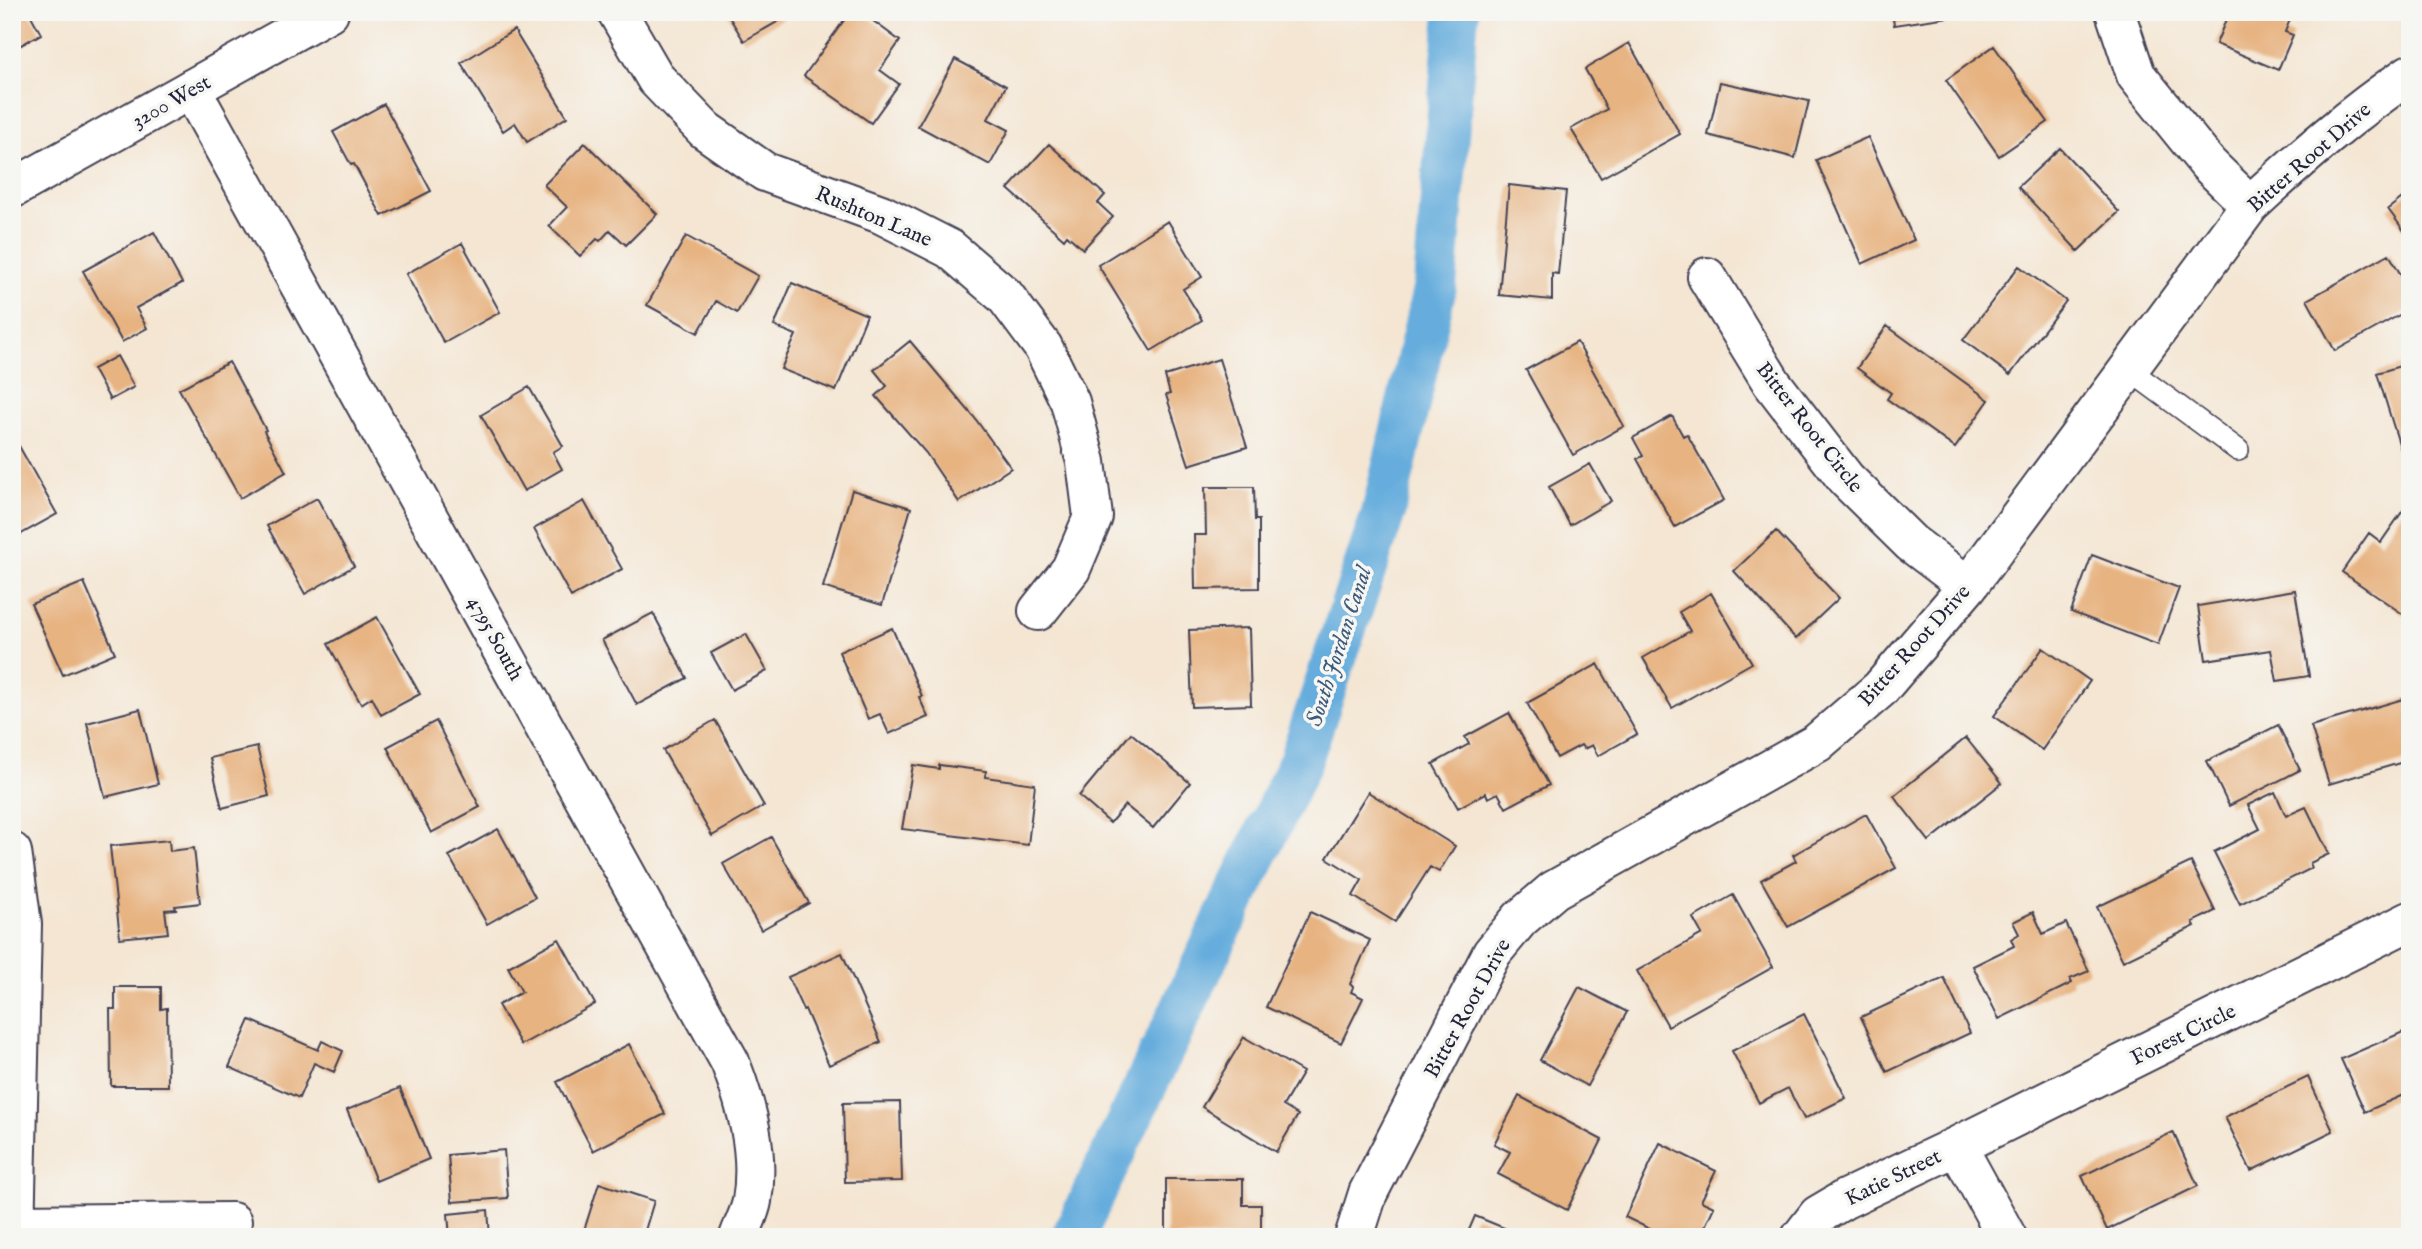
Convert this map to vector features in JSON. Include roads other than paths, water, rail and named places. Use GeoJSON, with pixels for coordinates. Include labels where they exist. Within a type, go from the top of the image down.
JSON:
{"type":"FeatureCollection","features":[{"type":"Feature","properties":{"kind":"street","name":"3200 West"},"geometry":{"type":"LineString","coordinates":[[12,189],[329,12]]}},
{"type":"Feature","properties":{"kind":"street","name":"Rushton Lane"},"geometry":{"type":"LineString","coordinates":[[617,12],[656,79],[705,130],[765,172],[881,214],[950,248],[1005,296],[1043,346],[1070,402],[1086,461],[1093,517],[1071,569],[1038,611]]}},
{"type":"Feature","properties":{"kind":"street"},"geometry":{"type":"LineString","coordinates":[[2115,12],[2136,75],[2208,164],[2250,205]]}},
{"type":"Feature","properties":{"kind":"street","name":"Bitter Root Drive"},"geometry":{"type":"LineString","coordinates":[[1354,1237],[1368,1193],[1492,953],[1520,919],[1554,890],[1817,743],[1880,689],[1968,586],[2250,205],[2350,117],[2410,74]]}},
{"type":"Feature","properties":{"kind":"street","name":"4795 South"},"geometry":{"type":"LineString","coordinates":[[191,89],[730,1062],[746,1106],[752,1138],[754,1171],[745,1219]]}},
{"type":"Feature","properties":{"kind":"street","name":"Bitter Root Circle"},"geometry":{"type":"LineString","coordinates":[[1707,277],[1772,383],[1846,479],[1910,543],[1968,586]]}},
{"type":"Feature","properties":{"kind":"street"},"geometry":{"type":"LineString","coordinates":[[12,852],[22,924],[15,1230],[232,1222]]}},
{"type":"Feature","properties":{"kind":"street","name":"Forest Circle"},"geometry":{"type":"LineString","coordinates":[[1957,1146],[2410,921]]}},
{"type":"Feature","properties":{"kind":"street"},"geometry":{"type":"LineString","coordinates":[[1957,1146],[2007,1237]]}},
{"type":"Feature","properties":{"kind":"street","name":"Katie Street"},"geometry":{"type":"LineString","coordinates":[[1801,1237],[1818,1215],[1845,1199],[1957,1146]]}},
{"type":"Feature","properties":{"kind":"lane"},"geometry":{"type":"LineString","coordinates":[[2128,369],[2238,450]]}},
{"type":"Feature","properties":{"kind":"waterway","name":"South Jordan Canal"},"geometry":{"type":"LineString","coordinates":[[1073,1237],[1300,762],[1383,514],[1435,286],[1457,12]]}}]}
